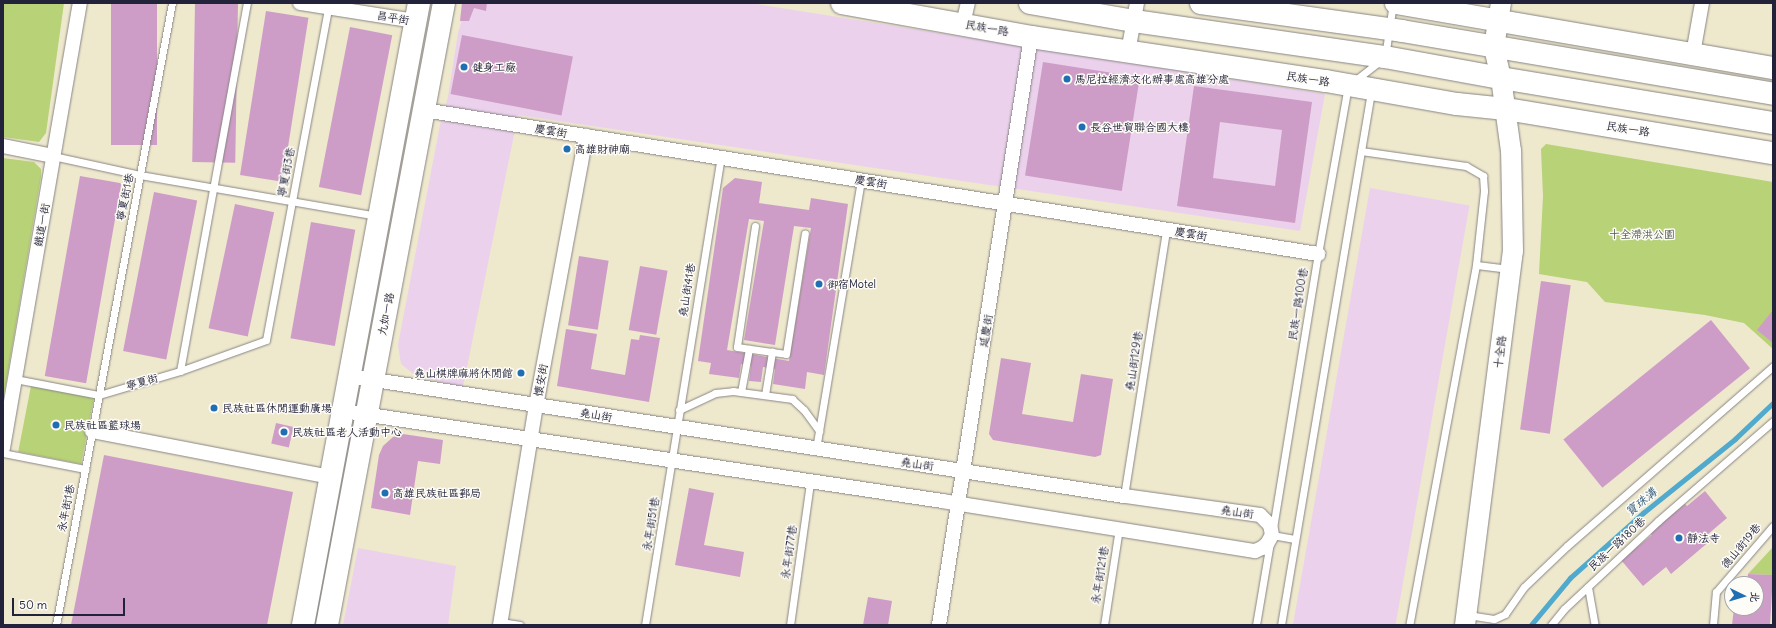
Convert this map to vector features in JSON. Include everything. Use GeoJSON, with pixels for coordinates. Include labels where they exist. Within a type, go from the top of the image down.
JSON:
{"type":"FeatureCollection","features":[{"type":"Feature","properties":{"kind":"main road","name":"九如一路"},"geometry":{"type":"LineString","coordinates":[[327,625],[444,3]]}},
{"type":"Feature","properties":{"kind":"main road","name":"民族一路"},"geometry":{"type":"LineString","coordinates":[[842,3],[1031,37],[1457,104],[1506,109],[1773,153]]}},
{"type":"Feature","properties":{"kind":"main road"},"geometry":{"type":"LineString","coordinates":[[1030,3],[1136,12],[1501,78],[1773,123]]}},
{"type":"Feature","properties":{"kind":"main road"},"geometry":{"type":"LineString","coordinates":[[1201,3],[1389,30],[1773,94]]}},
{"type":"Feature","properties":{"kind":"main road"},"geometry":{"type":"LineString","coordinates":[[1394,3],[1500,12],[1693,54],[1773,68]]}},
{"type":"Feature","properties":{"kind":"main road"},"geometry":{"type":"LineString","coordinates":[[303,625],[417,12]]}},
{"type":"Feature","properties":{"kind":"street","name":"鐵道一街"},"geometry":{"type":"LineString","coordinates":[[3,448],[80,3]]}},
{"type":"Feature","properties":{"kind":"street","name":"昌平街"},"geometry":{"type":"LineString","coordinates":[[300,3],[328,8],[417,12]]}},
{"type":"Feature","properties":{"kind":"street"},"geometry":{"type":"LineString","coordinates":[[963,24],[968,3]]}},
{"type":"Feature","properties":{"kind":"street"},"geometry":{"type":"LineString","coordinates":[[1693,54],[1702,3]]}},
{"type":"Feature","properties":{"kind":"street"},"geometry":{"type":"LineString","coordinates":[[1128,52],[1136,12]]}},
{"type":"Feature","properties":{"kind":"street"},"geometry":{"type":"LineString","coordinates":[[1494,47],[1500,12]]}},
{"type":"Feature","properties":{"kind":"street","name":"延慶街"},"geometry":{"type":"LineString","coordinates":[[939,625],[1031,37]]}},
{"type":"Feature","properties":{"kind":"street","name":"十全路"},"geometry":{"type":"LineString","coordinates":[[1465,620],[1513,251],[1511,151],[1501,78],[1494,47]]}},
{"type":"Feature","properties":{"kind":"street","name":"慶雲街"},"geometry":{"type":"LineString","coordinates":[[424,110],[1318,254]]}},
{"type":"Feature","properties":{"kind":"street","name":"懷安街"},"geometry":{"type":"LineString","coordinates":[[501,623],[530,439],[586,136]]}},
{"type":"Feature","properties":{"kind":"street"},"geometry":{"type":"LineString","coordinates":[[3,146],[53,156]]}},
{"type":"Feature","properties":{"kind":"street","name":"堯山街"},"geometry":{"type":"LineString","coordinates":[[349,376],[372,381],[964,472],[1260,515],[1270,525],[1272,535]]}},
{"type":"Feature","properties":{"kind":"street"},"geometry":{"type":"LineString","coordinates":[[343,411],[1256,550],[1267,544],[1272,535]]}},
{"type":"Feature","properties":{"kind":"street"},"geometry":{"type":"LineString","coordinates":[[92,431],[331,477]]}},
{"type":"Feature","properties":{"kind":"lane","name":"寧夏街1巷"},"geometry":{"type":"LineString","coordinates":[[99,395],[172,3]]}},
{"type":"Feature","properties":{"kind":"lane"},"geometry":{"type":"LineString","coordinates":[[180,371],[247,3]]}},
{"type":"Feature","properties":{"kind":"lane"},"geometry":{"type":"LineString","coordinates":[[1348,86],[1385,57],[1394,3]]}},
{"type":"Feature","properties":{"kind":"lane","name":"寧夏街3巷"},"geometry":{"type":"LineString","coordinates":[[266,340],[328,8]]}},
{"type":"Feature","properties":{"kind":"lane","name":"民族一路100巷"},"geometry":{"type":"LineString","coordinates":[[1256,625],[1318,254],[1348,86]]}},
{"type":"Feature","properties":{"kind":"lane"},"geometry":{"type":"LineString","coordinates":[[1281,625],[1371,90]]}},
{"type":"Feature","properties":{"kind":"lane"},"geometry":{"type":"LineString","coordinates":[[1361,152],[1466,166],[1482,176],[1484,191],[1476,265],[1409,625]]}},
{"type":"Feature","properties":{"kind":"lane"},"geometry":{"type":"LineString","coordinates":[[53,156],[140,175],[379,217]]}},
{"type":"Feature","properties":{"kind":"lane","name":"堯山街41巷"},"geometry":{"type":"LineString","coordinates":[[676,427],[721,158]]}},
{"type":"Feature","properties":{"kind":"lane"},"geometry":{"type":"LineString","coordinates":[[816,449],[861,180]]}},
{"type":"Feature","properties":{"kind":"lane"},"geometry":{"type":"LineString","coordinates":[[755,226],[737,347],[749,349],[786,354],[805,233]]}},
{"type":"Feature","properties":{"kind":"lane","name":"堯山街129巷"},"geometry":{"type":"LineString","coordinates":[[1124,496],[1166,230]]}},
{"type":"Feature","properties":{"kind":"lane"},"geometry":{"type":"LineString","coordinates":[[1476,265],[1511,270]]}},
{"type":"Feature","properties":{"kind":"lane","name":"寧夏街"},"geometry":{"type":"LineString","coordinates":[[15,379],[99,395],[180,371],[266,340]]}},
{"type":"Feature","properties":{"kind":"lane"},"geometry":{"type":"LineString","coordinates":[[741,392],[749,349]]}},
{"type":"Feature","properties":{"kind":"lane"},"geometry":{"type":"LineString","coordinates":[[765,395],[772,352]]}},
{"type":"Feature","properties":{"kind":"lane"},"geometry":{"type":"LineString","coordinates":[[1465,620],[1494,618],[1505,614],[1524,586],[1567,546],[1773,366]]}},
{"type":"Feature","properties":{"kind":"lane"},"geometry":{"type":"LineString","coordinates":[[679,410],[715,393],[733,391],[792,399],[804,410],[819,431]]}},
{"type":"Feature","properties":{"kind":"lane","name":"永年街1巷"},"geometry":{"type":"LineString","coordinates":[[56,625],[99,395]]}},
{"type":"Feature","properties":{"kind":"lane","name":"民族一路180巷"},"geometry":{"type":"LineString","coordinates":[[1552,625],[1564,609],[1658,521],[1773,421]]}},
{"type":"Feature","properties":{"kind":"lane","name":"永年街51巷"},"geometry":{"type":"LineString","coordinates":[[646,625],[676,427]]}},
{"type":"Feature","properties":{"kind":"lane"},"geometry":{"type":"LineString","coordinates":[[3,453],[85,468]]}},
{"type":"Feature","properties":{"kind":"lane","name":"永年街77巷"},"geometry":{"type":"LineString","coordinates":[[790,625],[810,482]]}},
{"type":"Feature","properties":{"kind":"lane","name":"德山街19巷"},"geometry":{"type":"LineString","coordinates":[[1713,625],[1716,592],[1773,526]]}},
{"type":"Feature","properties":{"kind":"lane","name":"永年街121巷"},"geometry":{"type":"LineString","coordinates":[[1104,625],[1119,528]]}},
{"type":"Feature","properties":{"kind":"lane"},"geometry":{"type":"LineString","coordinates":[[1272,535],[1295,539]]}},
{"type":"Feature","properties":{"kind":"lane"},"geometry":{"type":"LineString","coordinates":[[1588,587],[1595,625]]}},
{"type":"Feature","properties":{"kind":"lane"},"geometry":{"type":"LineString","coordinates":[[501,623],[520,625]]}},
{"type":"Feature","properties":{"kind":"shaded area"},"geometry":{"type":"Polygon","coordinates":[[[467,3],[750,3],[1325,94],[1300,231],[518,115],[463,387],[416,376],[401,364],[398,345],[440,125],[448,97],[458,33],[467,3]]]}},
{"type":"Feature","properties":{"kind":"shaded area"},"geometry":{"type":"Polygon","coordinates":[[[1370,188],[1469,206],[1396,625],[1293,624],[1370,188]]]}},
{"type":"Feature","properties":{"kind":"shaded area"},"geometry":{"type":"Polygon","coordinates":[[[358,548],[456,566],[448,625],[343,625],[358,548]]]}},
{"type":"Feature","properties":{"kind":"green space"},"geometry":{"type":"Polygon","coordinates":[[[4,3],[64,3],[46,133],[39,142],[3,137],[4,3]]]}},
{"type":"Feature","properties":{"kind":"green space","name":"十全滯洪公園"},"geometry":{"type":"Polygon","coordinates":[[[1546,144],[1773,182],[1773,349],[1744,323],[1705,315],[1605,302],[1587,282],[1539,274],[1543,196],[1541,149],[1546,144]]]}},
{"type":"Feature","properties":{"kind":"green space"},"geometry":{"type":"Polygon","coordinates":[[[3,158],[34,162],[41,169],[41,177],[3,401],[3,158]]]}},
{"type":"Feature","properties":{"kind":"green space","name":"民族社區籃球場"},"geometry":{"type":"Polygon","coordinates":[[[31,386],[94,398],[81,464],[18,452],[31,386]]]}},
{"type":"Feature","properties":{"kind":"green space"},"geometry":{"type":"Polygon","coordinates":[[[1773,547],[1773,575],[1748,574],[1773,547]]]}},
{"type":"Feature","properties":{"kind":"building"},"geometry":{"type":"Polygon","coordinates":[[[111,3],[157,3],[157,145],[111,145],[111,3]]]}},
{"type":"Feature","properties":{"kind":"building"},"geometry":{"type":"Polygon","coordinates":[[[195,3],[238,4],[235,163],[192,162],[195,3]]]}},
{"type":"Feature","properties":{"kind":"building"},"geometry":{"type":"Polygon","coordinates":[[[462,3],[487,3],[486,11],[474,8],[469,21],[460,21],[462,3]]]}},
{"type":"Feature","properties":{"kind":"building"},"geometry":{"type":"Polygon","coordinates":[[[266,11],[308,18],[283,182],[240,175],[266,11]]]}},
{"type":"Feature","properties":{"kind":"building"},"geometry":{"type":"Polygon","coordinates":[[[350,27],[392,35],[361,195],[319,187],[350,27]]]}},
{"type":"Feature","properties":{"kind":"building"},"geometry":{"type":"Polygon","coordinates":[[[462,35],[573,57],[561,115],[451,94],[462,35]]]}},
{"type":"Feature","properties":{"kind":"building","name":"長谷世貿聯合國大樓"},"geometry":{"type":"Polygon","coordinates":[[[1043,62],[1140,77],[1122,191],[1025,176],[1043,62]]]}},
{"type":"Feature","properties":{"kind":"building"},"geometry":{"type":"Polygon","coordinates":[[[1194,86],[1312,102],[1295,223],[1177,206],[1194,86]],[[1220,122],[1213,178],[1275,186],[1282,130],[1220,122]]]}},
{"type":"Feature","properties":{"kind":"building"},"geometry":{"type":"Polygon","coordinates":[[[80,176],[121,183],[86,383],[45,376],[80,176]]]}},
{"type":"Feature","properties":{"kind":"building","name":"御宿Motel"},"geometry":{"type":"Polygon","coordinates":[[[735,178],[762,182],[759,203],[809,210],[811,198],[848,204],[824,375],[807,372],[805,389],[773,384],[775,369],[763,367],[761,382],[749,381],[751,366],[741,364],[739,378],[709,374],[711,363],[698,361],[723,188],[735,178]],[[749,219],[727,350],[789,361],[811,228],[794,226],[775,345],[744,340],[764,221],[749,219]]]}},
{"type":"Feature","properties":{"kind":"building"},"geometry":{"type":"Polygon","coordinates":[[[154,192],[197,200],[166,359],[123,351],[154,192]]]}},
{"type":"Feature","properties":{"kind":"building"},"geometry":{"type":"Polygon","coordinates":[[[235,204],[274,212],[248,337],[209,328],[235,204]]]}},
{"type":"Feature","properties":{"kind":"building"},"geometry":{"type":"Polygon","coordinates":[[[311,222],[355,230],[335,346],[291,338],[311,222]]]}},
{"type":"Feature","properties":{"kind":"building"},"geometry":{"type":"Polygon","coordinates":[[[579,256],[609,261],[598,330],[568,325],[579,256]]]}},
{"type":"Feature","properties":{"kind":"building"},"geometry":{"type":"Polygon","coordinates":[[[640,266],[668,271],[656,335],[629,330],[640,266]]]}},
{"type":"Feature","properties":{"kind":"building"},"geometry":{"type":"Polygon","coordinates":[[[1541,281],[1571,285],[1550,434],[1520,430],[1541,281]]]}},
{"type":"Feature","properties":{"kind":"building"},"geometry":{"type":"Polygon","coordinates":[[[1773,310],[1773,343],[1757,330],[1773,310]]]}},
{"type":"Feature","properties":{"kind":"building"},"geometry":{"type":"Polygon","coordinates":[[[1711,320],[1750,368],[1602,488],[1563,440],[1711,320]]]}},
{"type":"Feature","properties":{"kind":"building"},"geometry":{"type":"Polygon","coordinates":[[[566,329],[597,334],[591,369],[625,375],[631,339],[639,340],[640,335],[660,338],[649,402],[557,386],[566,329]]]}},
{"type":"Feature","properties":{"kind":"building"},"geometry":{"type":"Polygon","coordinates":[[[1001,358],[1031,363],[1022,414],[1073,422],[1081,374],[1113,379],[1101,455],[1095,457],[993,440],[989,434],[1001,358]]]}},
{"type":"Feature","properties":{"kind":"building","name":"民族社區老人活動中心"},"geometry":{"type":"Polygon","coordinates":[[[276,423],[294,427],[289,448],[271,443],[276,423]]]}},
{"type":"Feature","properties":{"kind":"building"},"geometry":{"type":"Polygon","coordinates":[[[403,434],[443,440],[440,464],[418,461],[410,515],[371,508],[379,455],[383,446],[393,437],[403,434]]]}},
{"type":"Feature","properties":{"kind":"building"},"geometry":{"type":"Polygon","coordinates":[[[104,455],[293,492],[267,625],[71,625],[104,455]]]}},
{"type":"Feature","properties":{"kind":"building"},"geometry":{"type":"Polygon","coordinates":[[[689,488],[714,493],[704,545],[744,552],[740,577],[675,565],[689,488]]]}},
{"type":"Feature","properties":{"kind":"building","name":"靜法寺"},"geometry":{"type":"Polygon","coordinates":[[[1705,491],[1727,518],[1707,535],[1711,540],[1671,574],[1666,567],[1643,586],[1621,560],[1652,535],[1649,533],[1685,504],[1687,506],[1705,491]]]}},
{"type":"Feature","properties":{"kind":"building"},"geometry":{"type":"Polygon","coordinates":[[[1748,574],[1773,575],[1770,625],[1732,625],[1733,616],[1764,616],[1764,576],[1748,576],[1748,574]]]}},
{"type":"Feature","properties":{"kind":"building"},"geometry":{"type":"Polygon","coordinates":[[[868,597],[892,601],[888,625],[863,625],[868,597]]]}},
{"type":"Feature","properties":{"kind":"waterway","name":"寶珠溝"},"geometry":{"type":"LineString","coordinates":[[1531,625],[1570,578],[1643,513],[1735,439],[1773,403]]}},
{"type":"Feature","properties":{"kind":"place","name":"健身工廠"},"geometry":{"type":"Point","coordinates":[464,67]}},
{"type":"Feature","properties":{"kind":"place","name":"馬尼拉經濟文化辦事處高雄分處"},"geometry":{"type":"Point","coordinates":[1067,79]}},
{"type":"Feature","properties":{"kind":"place","name":"長谷世貿聯合國大樓"},"geometry":{"type":"Point","coordinates":[1082,127]}},
{"type":"Feature","properties":{"kind":"place","name":"高雄財神廟"},"geometry":{"type":"Point","coordinates":[567,149]}},
{"type":"Feature","properties":{"kind":"place","name":"御宿Motel"},"geometry":{"type":"Point","coordinates":[819,284]}},
{"type":"Feature","properties":{"kind":"place","name":"堯山棋牌麻將休閒館"},"geometry":{"type":"Point","coordinates":[521,373]}},
{"type":"Feature","properties":{"kind":"place","name":"民族社區休閒運動廣場"},"geometry":{"type":"Point","coordinates":[214,408]}},
{"type":"Feature","properties":{"kind":"place","name":"民族社區籃球場"},"geometry":{"type":"Point","coordinates":[56,425]}},
{"type":"Feature","properties":{"kind":"place","name":"民族社區老人活動中心"},"geometry":{"type":"Point","coordinates":[284,432]}},
{"type":"Feature","properties":{"kind":"place","name":"高雄民族社區郵局"},"geometry":{"type":"Point","coordinates":[385,493]}},
{"type":"Feature","properties":{"kind":"place","name":"靜法寺"},"geometry":{"type":"Point","coordinates":[1679,538]}}]}
